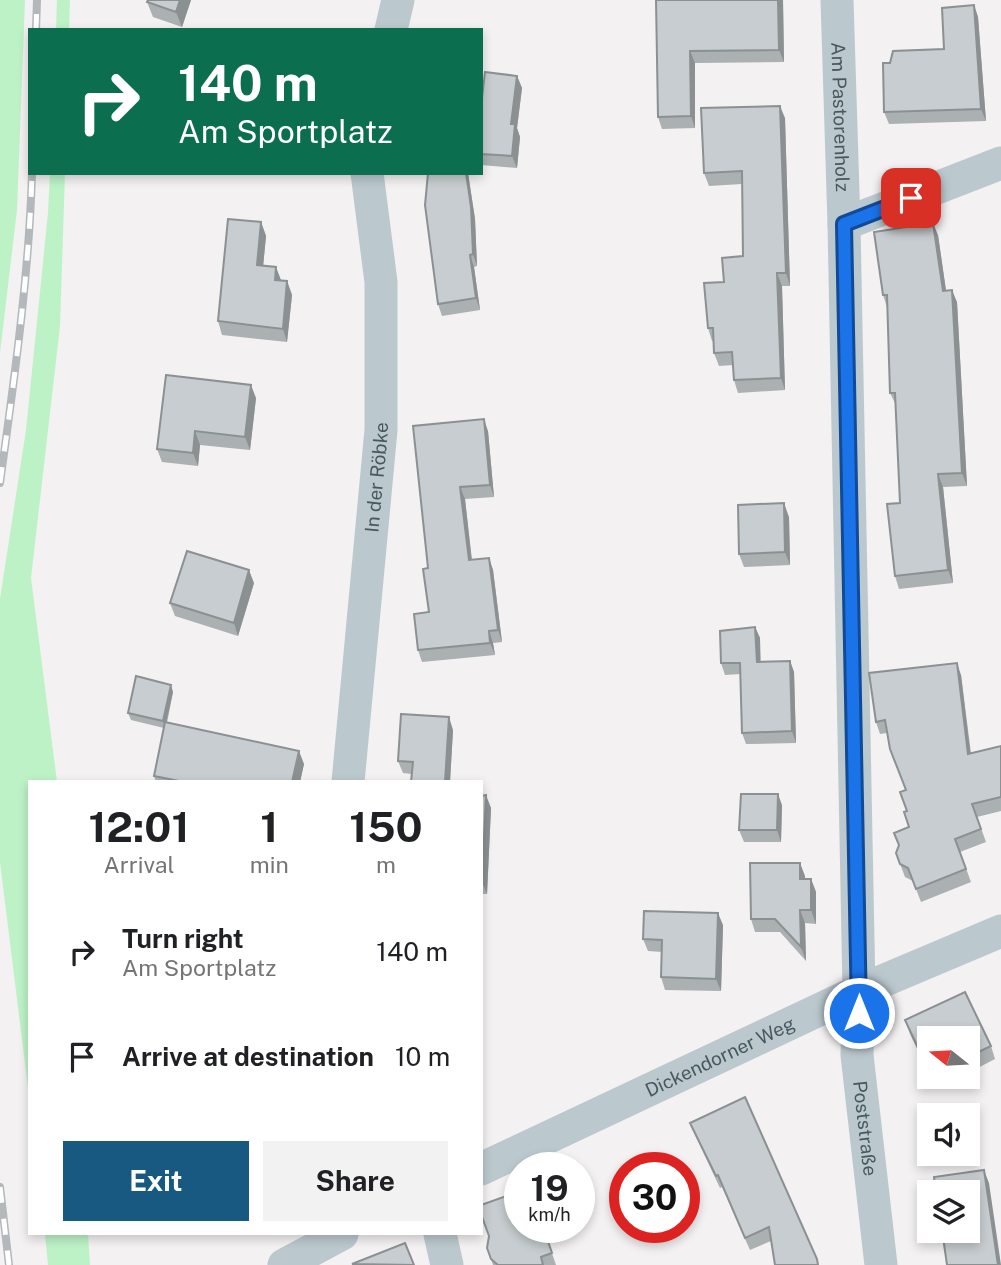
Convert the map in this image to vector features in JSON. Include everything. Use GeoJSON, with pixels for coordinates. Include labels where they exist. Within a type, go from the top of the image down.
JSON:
{"type":"FeatureCollection","features":[{"type":"Feature","properties":{"kind":"street"},"geometry":{"type":"LineString","coordinates":[[391,28],[398,0]]}},
{"type":"Feature","properties":{"kind":"street","name":"Am Pastorenholz"},"geometry":{"type":"LineString","coordinates":[[837,0],[859,991]]}},
{"type":"Feature","properties":{"kind":"street"},"geometry":{"type":"LineString","coordinates":[[844,224],[1001,163]]}},
{"type":"Feature","properties":{"kind":"street","name":"In der Röbke"},"geometry":{"type":"LineString","coordinates":[[348,780],[381,430],[380,282],[367,175]]}},
{"type":"Feature","properties":{"kind":"street","name":"Dickendorner Weg"},"geometry":{"type":"LineString","coordinates":[[483,1167],[859,991],[1001,931]]}},
{"type":"Feature","properties":{"kind":"street","name":"Poststraße"},"geometry":{"type":"LineString","coordinates":[[859,991],[857,1055],[881,1265]]}},
{"type":"Feature","properties":{"kind":"street"},"geometry":{"type":"LineString","coordinates":[[284,1265],[335,1235]]}},
{"type":"Feature","properties":{"kind":"street"},"geometry":{"type":"LineString","coordinates":[[440,1235],[447,1265]]}},
{"type":"Feature","properties":{"kind":"green space"},"geometry":{"type":"Polygon","coordinates":[[[0,0],[25,0],[17,210],[0,353],[0,0]]]}},
{"type":"Feature","properties":{"kind":"green space"},"geometry":{"type":"Polygon","coordinates":[[[57,0],[70,0],[69,28],[56,28],[57,0]]]}},
{"type":"Feature","properties":{"kind":"green space"},"geometry":{"type":"Polygon","coordinates":[[[50,175],[65,175],[60,326],[31,578],[57,780],[28,780],[28,1088],[0,862],[0,599],[26,430],[50,175]]]}},
{"type":"Feature","properties":{"kind":"green space"},"geometry":{"type":"Polygon","coordinates":[[[45,1235],[88,1235],[90,1265],[48,1265],[45,1235]]]}},
{"type":"Feature","properties":{"kind":"building"},"geometry":{"type":"Polygon","coordinates":[[[180,0],[176,12],[147,2],[180,0]]]}},
{"type":"Feature","properties":{"kind":"building"},"geometry":{"type":"Polygon","coordinates":[[[656,0],[778,0],[779,50],[690,51],[691,116],[658,117],[656,0]]]}},
{"type":"Feature","properties":{"kind":"building"},"geometry":{"type":"Polygon","coordinates":[[[974,5],[981,109],[884,112],[883,63],[890,63],[893,51],[944,49],[942,8],[974,5]]]}},
{"type":"Feature","properties":{"kind":"building"},"geometry":{"type":"Polygon","coordinates":[[[485,72],[517,76],[511,124],[515,124],[512,156],[483,154],[485,72]]]}},
{"type":"Feature","properties":{"kind":"building"},"geometry":{"type":"Polygon","coordinates":[[[780,106],[786,273],[777,273],[781,378],[734,380],[732,352],[714,353],[713,328],[708,328],[704,283],[724,282],[722,258],[743,256],[742,171],[704,173],[701,108],[780,106]]]}},
{"type":"Feature","properties":{"kind":"building"},"geometry":{"type":"Polygon","coordinates":[[[428,175],[466,175],[471,207],[473,254],[470,255],[476,298],[438,304],[425,205],[428,175]]]}},
{"type":"Feature","properties":{"kind":"building"},"geometry":{"type":"Polygon","coordinates":[[[228,219],[261,222],[257,265],[276,267],[275,280],[287,281],[283,329],[218,321],[228,219]]]}},
{"type":"Feature","properties":{"kind":"building"},"geometry":{"type":"Polygon","coordinates":[[[933,223],[943,291],[952,290],[962,473],[938,474],[948,570],[895,576],[887,504],[900,503],[895,393],[890,393],[887,295],[883,295],[874,232],[933,223]]]}},
{"type":"Feature","properties":{"kind":"building"},"geometry":{"type":"Polygon","coordinates":[[[166,375],[251,385],[245,437],[195,431],[193,453],[157,449],[166,375]]]}},
{"type":"Feature","properties":{"kind":"building"},"geometry":{"type":"Polygon","coordinates":[[[484,419],[490,485],[460,487],[469,560],[489,558],[498,630],[489,631],[490,643],[418,650],[414,614],[429,612],[423,569],[428,568],[413,426],[484,419]]]}},
{"type":"Feature","properties":{"kind":"building"},"geometry":{"type":"Polygon","coordinates":[[[784,503],[785,552],[739,554],[738,505],[784,503]]]}},
{"type":"Feature","properties":{"kind":"building"},"geometry":{"type":"Polygon","coordinates":[[[187,551],[249,570],[234,623],[170,603],[187,551]]]}},
{"type":"Feature","properties":{"kind":"building"},"geometry":{"type":"Polygon","coordinates":[[[755,627],[757,662],[790,661],[792,731],[742,733],[740,663],[721,663],[720,631],[755,627]]]}},
{"type":"Feature","properties":{"kind":"building"},"geometry":{"type":"Polygon","coordinates":[[[957,663],[968,754],[1001,746],[1001,797],[972,804],[981,829],[955,839],[966,869],[916,889],[908,868],[900,864],[896,853],[899,845],[894,833],[909,827],[900,792],[906,790],[890,749],[885,720],[876,722],[869,673],[957,663]]]}},
{"type":"Feature","properties":{"kind":"building"},"geometry":{"type":"Polygon","coordinates":[[[136,676],[171,685],[163,721],[128,713],[136,676]]]}},
{"type":"Feature","properties":{"kind":"building"},"geometry":{"type":"Polygon","coordinates":[[[401,714],[449,717],[445,780],[411,780],[413,762],[398,761],[401,714]]]}},
{"type":"Feature","properties":{"kind":"building"},"geometry":{"type":"Polygon","coordinates":[[[165,722],[299,751],[292,780],[174,780],[154,776],[165,722]]]}},
{"type":"Feature","properties":{"kind":"building"},"geometry":{"type":"Polygon","coordinates":[[[741,794],[778,794],[777,830],[739,830],[741,794]]]}},
{"type":"Feature","properties":{"kind":"building"},"geometry":{"type":"Polygon","coordinates":[[[486,795],[483,860],[483,796],[486,795]]]}},
{"type":"Feature","properties":{"kind":"building"},"geometry":{"type":"Polygon","coordinates":[[[750,863],[800,863],[800,879],[811,879],[811,910],[800,910],[801,947],[775,919],[751,919],[750,863]]]}},
{"type":"Feature","properties":{"kind":"building"},"geometry":{"type":"Polygon","coordinates":[[[644,911],[718,913],[716,979],[661,977],[662,940],[643,939],[644,911]]]}},
{"type":"Feature","properties":{"kind":"building"},"geometry":{"type":"Polygon","coordinates":[[[965,992],[991,1046],[980,1051],[980,1026],[917,1026],[917,1046],[905,1020],[965,992]]]}},
{"type":"Feature","properties":{"kind":"building"},"geometry":{"type":"Polygon","coordinates":[[[745,1097],[818,1265],[775,1265],[769,1227],[745,1238],[718,1175],[716,1176],[690,1123],[745,1097]]]}},
{"type":"Feature","properties":{"kind":"building"},"geometry":{"type":"Polygon","coordinates":[[[984,1170],[998,1265],[947,1265],[944,1243],[980,1243],[980,1180],[934,1180],[934,1177],[984,1170]]]}},
{"type":"Feature","properties":{"kind":"building"},"geometry":{"type":"Polygon","coordinates":[[[504,1197],[504,1243],[549,1243],[552,1253],[541,1257],[543,1265],[498,1265],[491,1259],[487,1248],[489,1236],[483,1220],[483,1204],[504,1197]]]}},
{"type":"Feature","properties":{"kind":"building"},"geometry":{"type":"Polygon","coordinates":[[[405,1243],[414,1265],[352,1264],[405,1243]]]}},
{"type":"Feature","properties":{"kind":"railway"},"geometry":{"type":"LineString","coordinates":[[36,28],[37,0]]}},
{"type":"Feature","properties":{"kind":"railway"},"geometry":{"type":"LineString","coordinates":[[0,483],[24,290],[32,175]]}},
{"type":"Feature","properties":{"kind":"railway"},"geometry":{"type":"LineString","coordinates":[[0,1187],[9,1265]]}},
{"type":"Feature","properties":{"kind":"route"},"geometry":{"type":"LineString","coordinates":[[859,1013],[844,224],[911,198]]}}]}
